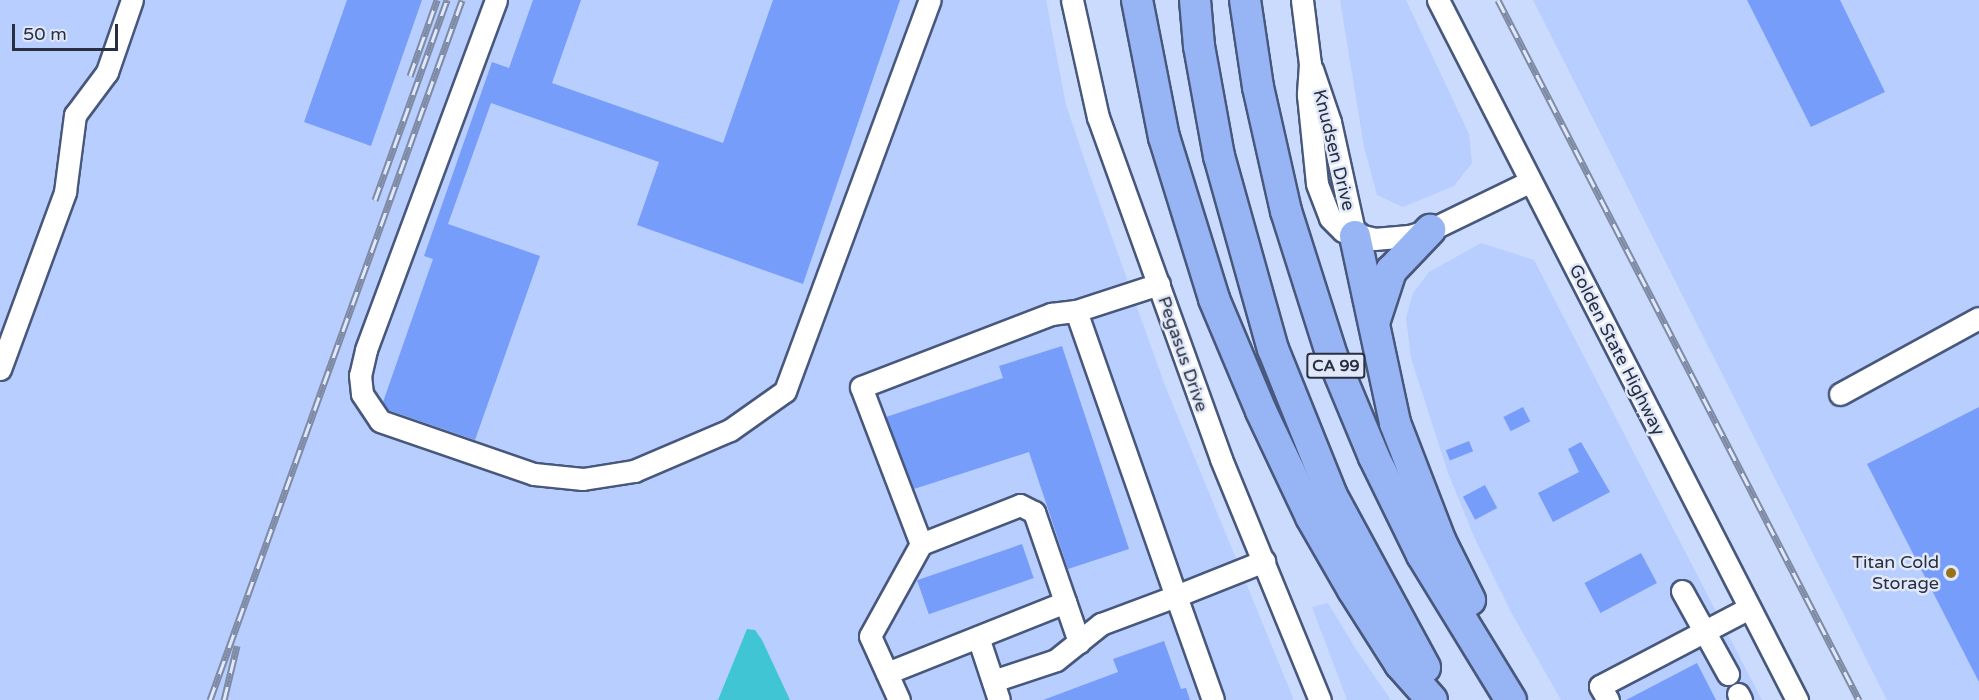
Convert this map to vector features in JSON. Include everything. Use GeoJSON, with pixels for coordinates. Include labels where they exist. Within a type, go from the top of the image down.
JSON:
{"type":"FeatureCollection","features":[{"type":"Feature","properties":{"kind":"highway"},"geometry":{"type":"LineString","coordinates":[[1137,0],[1164,137],[1214,298],[1261,411],[1311,517],[1353,590],[1400,664],[1432,700]]}},
{"type":"Feature","properties":{"kind":"highway","name":"CA 99"},"geometry":{"type":"LineString","coordinates":[[1195,0],[1199,46],[1219,156],[1273,349],[1332,496],[1374,579],[1446,700]]}},
{"type":"Feature","properties":{"kind":"highway","name":"CA 99"},"geometry":{"type":"LineString","coordinates":[[1245,0],[1258,87],[1286,211],[1332,356],[1374,457],[1422,555],[1511,700]]}},
{"type":"Feature","properties":{"kind":"highway"},"geometry":{"type":"LineString","coordinates":[[1373,332],[1391,271],[1430,230]]}},
{"type":"Feature","properties":{"kind":"highway"},"geometry":{"type":"LineString","coordinates":[[1355,236],[1373,332],[1395,423],[1421,494],[1517,700]]}},
{"type":"Feature","properties":{"kind":"street"},"geometry":{"type":"LineString","coordinates":[[0,369],[64,192],[75,115],[107,72],[132,0]]}},
{"type":"Feature","properties":{"kind":"street"},"geometry":{"type":"LineString","coordinates":[[496,0],[366,350],[360,375],[362,394],[380,421],[534,474],[583,479],[634,471],[730,429],[785,391],[930,0]]}},
{"type":"Feature","properties":{"kind":"street","name":"Pegasus Drive"},"geometry":{"type":"LineString","coordinates":[[1072,0],[1098,117],[1221,459],[1320,700]]}},
{"type":"Feature","properties":{"kind":"street","name":"Knudsen Drive"},"geometry":{"type":"LineString","coordinates":[[1302,0],[1310,64],[1330,122],[1355,236],[1391,240],[1430,230],[1529,182]]}},
{"type":"Feature","properties":{"kind":"street","name":"Golden State Highway"},"geometry":{"type":"LineString","coordinates":[[1438,0],[1529,182],[1797,700]]}},
{"type":"Feature","properties":{"kind":"street"},"geometry":{"type":"LineString","coordinates":[[921,544],[861,387],[1051,314],[1076,311],[1159,284]]}},
{"type":"Feature","properties":{"kind":"street"},"geometry":{"type":"LineString","coordinates":[[1076,311],[1213,700]]}},
{"type":"Feature","properties":{"kind":"street"},"geometry":{"type":"LineString","coordinates":[[1840,394],[1979,318]]}},
{"type":"Feature","properties":{"kind":"street"},"geometry":{"type":"LineString","coordinates":[[899,700],[870,636],[921,544],[1020,505],[1034,512],[1078,642]]}},
{"type":"Feature","properties":{"kind":"street"},"geometry":{"type":"LineString","coordinates":[[978,637],[996,691],[1056,660],[1101,624],[1264,561]]}},
{"type":"Feature","properties":{"kind":"street"},"geometry":{"type":"LineString","coordinates":[[1682,591],[1728,674]]}},
{"type":"Feature","properties":{"kind":"street"},"geometry":{"type":"LineString","coordinates":[[887,673],[1065,602]]}},
{"type":"Feature","properties":{"kind":"street"},"geometry":{"type":"LineString","coordinates":[[1608,700],[1600,686],[1749,608]]}},
{"type":"Feature","properties":{"kind":"shaded area"},"geometry":{"type":"Polygon","coordinates":[[[0,0],[1046,0],[1066,105],[1087,167],[1164,383],[1294,700],[0,700],[0,0]]]}},
{"type":"Feature","properties":{"kind":"shaded area"},"geometry":{"type":"Polygon","coordinates":[[[1340,0],[1406,0],[1469,134],[1472,163],[1454,186],[1403,207],[1377,195],[1364,147],[1340,0]]]}},
{"type":"Feature","properties":{"kind":"shaded area"},"geometry":{"type":"Polygon","coordinates":[[[1533,0],[1979,0],[1979,700],[1887,700],[1533,0]]]}},
{"type":"Feature","properties":{"kind":"shaded area"},"geometry":{"type":"Polygon","coordinates":[[[1481,243],[1534,260],[1762,700],[1561,700],[1511,612],[1475,539],[1448,473],[1411,358],[1406,318],[1413,293],[1429,272],[1481,243]]]}},
{"type":"Feature","properties":{"kind":"shaded area"},"geometry":{"type":"Polygon","coordinates":[[[1328,603],[1357,651],[1391,700],[1347,700],[1312,607],[1328,603]]]}},
{"type":"Feature","properties":{"kind":"shaded area"},"geometry":{"type":"Polygon","coordinates":[[[747,629],[755,630],[762,640],[790,700],[718,700],[747,629]]]}},
{"type":"Feature","properties":{"kind":"building"},"geometry":{"type":"Polygon","coordinates":[[[347,0],[422,0],[371,146],[304,122],[347,0]]]}},
{"type":"Feature","properties":{"kind":"building"},"geometry":{"type":"Polygon","coordinates":[[[533,0],[581,0],[552,83],[723,143],[773,0],[900,0],[803,284],[637,225],[659,162],[491,103],[448,224],[540,256],[475,440],[388,410],[383,402],[433,259],[424,256],[492,62],[509,68],[533,0]]]}},
{"type":"Feature","properties":{"kind":"building"},"geometry":{"type":"Polygon","coordinates":[[[1747,0],[1840,0],[1885,92],[1811,127],[1747,0]]]}},
{"type":"Feature","properties":{"kind":"building"},"geometry":{"type":"Polygon","coordinates":[[[1062,346],[1129,549],[1068,569],[1029,452],[914,489],[886,417],[1003,378],[999,366],[1062,346]]]}},
{"type":"Feature","properties":{"kind":"building"},"geometry":{"type":"Polygon","coordinates":[[[1523,407],[1530,421],[1511,431],[1503,417],[1523,407]]]}},
{"type":"Feature","properties":{"kind":"building","name":"Titan Cold Storage"},"geometry":{"type":"Polygon","coordinates":[[[1979,407],[1979,682],[1867,464],[1979,407]]]}},
{"type":"Feature","properties":{"kind":"building"},"geometry":{"type":"Polygon","coordinates":[[[1469,441],[1473,451],[1450,461],[1446,450],[1469,441]]]}},
{"type":"Feature","properties":{"kind":"building"},"geometry":{"type":"Polygon","coordinates":[[[1581,442],[1610,492],[1553,522],[1538,493],[1579,472],[1568,449],[1581,442]]]}},
{"type":"Feature","properties":{"kind":"building"},"geometry":{"type":"Polygon","coordinates":[[[1485,485],[1497,508],[1475,520],[1463,497],[1485,485]]]}},
{"type":"Feature","properties":{"kind":"building"},"geometry":{"type":"Polygon","coordinates":[[[1022,544],[1034,578],[929,614],[917,580],[1022,544]]]}},
{"type":"Feature","properties":{"kind":"building"},"geometry":{"type":"Polygon","coordinates":[[[1641,553],[1657,583],[1600,613],[1584,583],[1641,553]]]}},
{"type":"Feature","properties":{"kind":"building"},"geometry":{"type":"Polygon","coordinates":[[[1164,641],[1181,689],[1186,688],[1190,700],[1043,700],[1118,672],[1113,659],[1164,641]]]}},
{"type":"Feature","properties":{"kind":"building"},"geometry":{"type":"Polygon","coordinates":[[[1697,663],[1716,700],[1626,700],[1697,663]]]}},
{"type":"Feature","properties":{"kind":"railway"},"geometry":{"type":"LineString","coordinates":[[410,76],[437,0]]}},
{"type":"Feature","properties":{"kind":"railway"},"geometry":{"type":"LineString","coordinates":[[375,200],[447,0]]}},
{"type":"Feature","properties":{"kind":"railway"},"geometry":{"type":"LineString","coordinates":[[210,700],[462,0]]}},
{"type":"Feature","properties":{"kind":"railway"},"geometry":{"type":"LineString","coordinates":[[1498,0],[1859,700]]}},
{"type":"Feature","properties":{"kind":"railway"},"geometry":{"type":"LineString","coordinates":[[224,700],[237,646]]}},
{"type":"Feature","properties":{"kind":"place","name":"Titan Cold Storage"},"geometry":{"type":"Point","coordinates":[1951,573]}}]}
